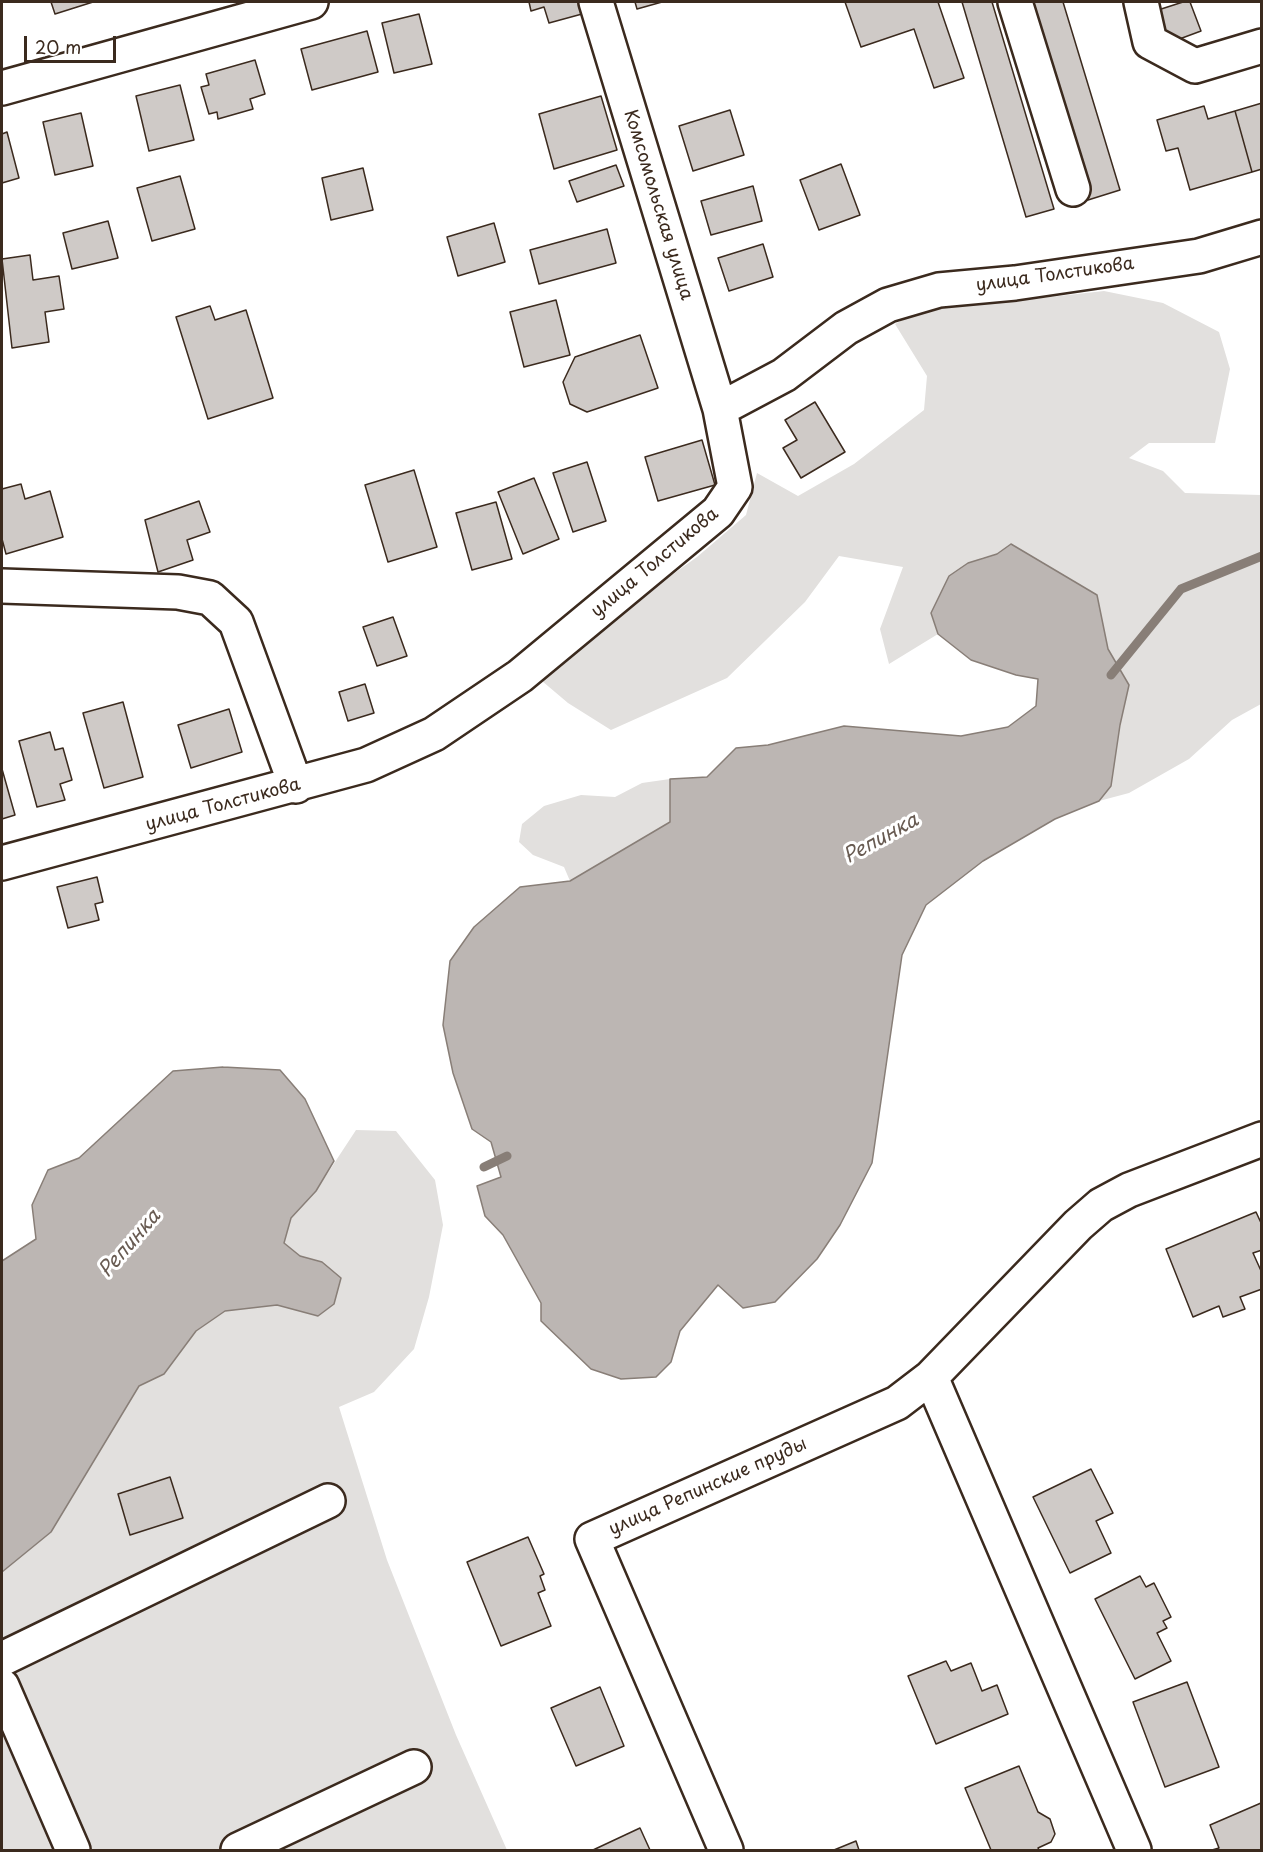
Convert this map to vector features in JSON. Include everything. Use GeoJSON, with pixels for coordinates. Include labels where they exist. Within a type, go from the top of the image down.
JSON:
{"type":"FeatureCollection","features":[{"type":"Feature","properties":{"kind":"street"},"geometry":{"type":"LineString","coordinates":[[2,88],[311,2]]}},
{"type":"Feature","properties":{"kind":"street","name":"Комсомольская улица"},"geometry":{"type":"LineString","coordinates":[[596,2],[720,409]]}},
{"type":"Feature","properties":{"kind":"street"},"geometry":{"type":"LineString","coordinates":[[1015,2],[1073,189]]}},
{"type":"Feature","properties":{"kind":"street"},"geometry":{"type":"LineString","coordinates":[[1141,2],[1150,42],[1195,66],[1262,46]]}},
{"type":"Feature","properties":{"kind":"street","name":"улица Толстикова"},"geometry":{"type":"LineString","coordinates":[[2,863],[296,786],[366,765],[434,734],[520,676],[718,512],[735,487],[720,409],[784,375],[846,328],[888,305],[939,290],[1015,283],[1199,256],[1262,237]]}},
{"type":"Feature","properties":{"kind":"street"},"geometry":{"type":"LineString","coordinates":[[2,586],[178,592],[210,598],[236,621],[296,786]]}},
{"type":"Feature","properties":{"kind":"street","name":"улица Репинские пруды"},"geometry":{"type":"LineString","coordinates":[[726,1851],[592,1539],[897,1403],[931,1377],[1078,1225],[1101,1205],[1129,1190],[1262,1139]]}},
{"type":"Feature","properties":{"kind":"street"},"geometry":{"type":"LineString","coordinates":[[931,1377],[1134,1851]]}},
{"type":"Feature","properties":{"kind":"street"},"geometry":{"type":"LineString","coordinates":[[2,1659],[328,1501]]}},
{"type":"Feature","properties":{"kind":"street"},"geometry":{"type":"LineString","coordinates":[[2,1686],[73,1851]]}},
{"type":"Feature","properties":{"kind":"street"},"geometry":{"type":"LineString","coordinates":[[238,1851],[414,1767]]}},
{"type":"Feature","properties":{"kind":"shaded area"},"geometry":{"type":"Polygon","coordinates":[[[1104,291],[1163,303],[1219,332],[1230,369],[1215,443],[1149,443],[1129,458],[1163,471],[1185,493],[1261,495],[1261,704],[1232,720],[1189,759],[1129,793],[1099,801],[1111,786],[1120,725],[1129,685],[1108,649],[1097,595],[997,554],[981,558],[931,613],[938,634],[889,664],[880,629],[903,567],[839,556],[805,602],[727,678],[611,730],[568,703],[542,681],[579,641],[697,557],[746,515],[757,473],[798,496],[854,464],[924,410],[927,376],[895,324],[953,294],[1023,300],[1104,291]]]}},
{"type":"Feature","properties":{"kind":"shaded area"},"geometry":{"type":"Polygon","coordinates":[[[670,779],[670,822],[570,881],[564,867],[533,855],[519,842],[522,824],[544,806],[581,795],[615,797],[642,783],[670,779]]]}},
{"type":"Feature","properties":{"kind":"shaded area"},"geometry":{"type":"Polygon","coordinates":[[[356,1130],[396,1131],[435,1180],[443,1225],[429,1297],[414,1349],[374,1392],[339,1407],[387,1560],[456,1735],[507,1850],[2,1850],[2,1572],[51,1532],[139,1386],[164,1374],[196,1331],[225,1311],[277,1305],[318,1316],[322,1262],[300,1256],[284,1243],[291,1218],[316,1191],[356,1130]]]}},
{"type":"Feature","properties":{"kind":"water"},"geometry":{"type":"Polygon","coordinates":[[[1011,544],[1097,595],[1108,649],[1129,685],[1120,725],[1111,786],[1099,801],[1055,819],[983,861],[926,905],[902,955],[872,1163],[840,1225],[817,1259],[775,1302],[743,1308],[718,1285],[680,1331],[671,1362],[656,1377],[621,1379],[591,1369],[541,1321],[541,1303],[503,1235],[485,1216],[477,1186],[501,1177],[491,1142],[472,1129],[453,1073],[443,1025],[450,961],[474,927],[520,887],[570,881],[670,822],[670,779],[707,777],[736,748],[768,745],[844,726],[961,736],[1008,727],[1036,706],[1038,679],[1016,675],[971,660],[938,634],[931,613],[949,576],[968,563],[997,554],[1011,544]]]}},
{"type":"Feature","properties":{"kind":"water"},"geometry":{"type":"Polygon","coordinates":[[[223,1067],[280,1070],[305,1099],[334,1161],[316,1191],[291,1218],[284,1243],[300,1256],[322,1262],[341,1278],[334,1304],[318,1316],[277,1305],[225,1311],[196,1331],[164,1374],[139,1386],[51,1532],[2,1572],[2,1261],[36,1239],[32,1205],[48,1170],[79,1158],[173,1071],[223,1067]]]}},
{"type":"Feature","properties":{"kind":"building"},"geometry":{"type":"Polygon","coordinates":[[[51,2],[93,2],[55,14],[51,2]]]}},
{"type":"Feature","properties":{"kind":"building"},"geometry":{"type":"Polygon","coordinates":[[[529,2],[578,2],[582,14],[549,23],[544,7],[531,11],[529,2]]]}},
{"type":"Feature","properties":{"kind":"building"},"geometry":{"type":"Polygon","coordinates":[[[635,2],[662,2],[637,9],[635,2]]]}},
{"type":"Feature","properties":{"kind":"building"},"geometry":{"type":"Polygon","coordinates":[[[845,2],[938,2],[964,78],[934,88],[914,29],[861,47],[845,2]]]}},
{"type":"Feature","properties":{"kind":"building"},"geometry":{"type":"Polygon","coordinates":[[[962,2],[992,2],[1054,209],[1026,217],[962,2]]]}},
{"type":"Feature","properties":{"kind":"building"},"geometry":{"type":"Polygon","coordinates":[[[1028,2],[1063,2],[1120,190],[1088,200],[1028,2]]]}},
{"type":"Feature","properties":{"kind":"building"},"geometry":{"type":"Polygon","coordinates":[[[1190,2],[1201,31],[1166,44],[1155,11],[1190,2]]]}},
{"type":"Feature","properties":{"kind":"building"},"geometry":{"type":"Polygon","coordinates":[[[419,14],[432,64],[394,73],[382,23],[419,14]]]}},
{"type":"Feature","properties":{"kind":"building"},"geometry":{"type":"Polygon","coordinates":[[[367,31],[378,72],[312,90],[301,49],[367,31]]]}},
{"type":"Feature","properties":{"kind":"building"},"geometry":{"type":"Polygon","coordinates":[[[255,60],[265,94],[250,99],[253,109],[218,119],[217,112],[209,114],[201,87],[209,85],[206,74],[255,60]]]}},
{"type":"Feature","properties":{"kind":"building"},"geometry":{"type":"Polygon","coordinates":[[[180,85],[194,140],[149,151],[136,96],[180,85]]]}},
{"type":"Feature","properties":{"kind":"building"},"geometry":{"type":"Polygon","coordinates":[[[601,96],[617,150],[554,169],[539,114],[601,96]]]}},
{"type":"Feature","properties":{"kind":"building"},"geometry":{"type":"Polygon","coordinates":[[[1262,103],[1262,169],[1252,172],[1235,111],[1262,103]]]}},
{"type":"Feature","properties":{"kind":"building"},"geometry":{"type":"Polygon","coordinates":[[[1204,106],[1208,119],[1235,111],[1252,172],[1190,190],[1178,148],[1166,151],[1157,120],[1204,106]]]}},
{"type":"Feature","properties":{"kind":"building"},"geometry":{"type":"Polygon","coordinates":[[[730,110],[744,155],[693,171],[679,126],[730,110]]]}},
{"type":"Feature","properties":{"kind":"building"},"geometry":{"type":"Polygon","coordinates":[[[81,113],[93,166],[55,175],[43,122],[81,113]]]}},
{"type":"Feature","properties":{"kind":"building"},"geometry":{"type":"Polygon","coordinates":[[[7,132],[19,178],[2,183],[2,134],[7,132]]]}},
{"type":"Feature","properties":{"kind":"building"},"geometry":{"type":"Polygon","coordinates":[[[841,164],[860,215],[819,230],[800,180],[841,164]]]}},
{"type":"Feature","properties":{"kind":"building"},"geometry":{"type":"Polygon","coordinates":[[[616,165],[624,186],[577,202],[569,181],[616,165]]]}},
{"type":"Feature","properties":{"kind":"building"},"geometry":{"type":"Polygon","coordinates":[[[363,168],[373,210],[331,220],[322,178],[363,168]]]}},
{"type":"Feature","properties":{"kind":"building"},"geometry":{"type":"Polygon","coordinates":[[[180,176],[195,229],[152,241],[137,188],[180,176]]]}},
{"type":"Feature","properties":{"kind":"building"},"geometry":{"type":"Polygon","coordinates":[[[753,186],[762,221],[711,235],[701,201],[753,186]]]}},
{"type":"Feature","properties":{"kind":"building"},"geometry":{"type":"Polygon","coordinates":[[[108,221],[118,258],[72,269],[63,233],[108,221]]]}},
{"type":"Feature","properties":{"kind":"building"},"geometry":{"type":"Polygon","coordinates":[[[494,223],[505,262],[458,276],[447,237],[494,223]]]}},
{"type":"Feature","properties":{"kind":"building"},"geometry":{"type":"Polygon","coordinates":[[[607,229],[616,263],[539,284],[530,250],[607,229]]]}},
{"type":"Feature","properties":{"kind":"building"},"geometry":{"type":"Polygon","coordinates":[[[763,244],[773,277],[729,291],[718,258],[763,244]]]}},
{"type":"Feature","properties":{"kind":"building"},"geometry":{"type":"Polygon","coordinates":[[[30,255],[33,280],[59,276],[64,309],[45,312],[49,342],[12,348],[2,259],[30,255]]]}},
{"type":"Feature","properties":{"kind":"building"},"geometry":{"type":"Polygon","coordinates":[[[556,300],[570,355],[524,367],[510,312],[556,300]]]}},
{"type":"Feature","properties":{"kind":"building"},"geometry":{"type":"Polygon","coordinates":[[[210,306],[215,320],[246,310],[273,398],[208,419],[176,317],[210,306]]]}},
{"type":"Feature","properties":{"kind":"building"},"geometry":{"type":"Polygon","coordinates":[[[640,335],[658,388],[587,412],[570,404],[563,382],[575,357],[640,335]]]}},
{"type":"Feature","properties":{"kind":"building"},"geometry":{"type":"Polygon","coordinates":[[[815,402],[845,452],[801,478],[783,448],[797,440],[785,420],[815,402]]]}},
{"type":"Feature","properties":{"kind":"building"},"geometry":{"type":"Polygon","coordinates":[[[702,440],[715,485],[658,501],[645,457],[702,440]]]}},
{"type":"Feature","properties":{"kind":"building"},"geometry":{"type":"Polygon","coordinates":[[[587,462],[606,521],[573,532],[553,473],[587,462]]]}},
{"type":"Feature","properties":{"kind":"building"},"geometry":{"type":"Polygon","coordinates":[[[414,470],[437,547],[388,562],[365,485],[414,470]]]}},
{"type":"Feature","properties":{"kind":"building"},"geometry":{"type":"Polygon","coordinates":[[[534,478],[559,539],[523,554],[498,492],[534,478]]]}},
{"type":"Feature","properties":{"kind":"building"},"geometry":{"type":"Polygon","coordinates":[[[21,484],[25,499],[50,491],[63,537],[6,554],[2,539],[2,489],[21,484]]]}},
{"type":"Feature","properties":{"kind":"building"},"geometry":{"type":"Polygon","coordinates":[[[199,501],[210,532],[187,540],[193,560],[158,572],[145,520],[199,501]]]}},
{"type":"Feature","properties":{"kind":"building"},"geometry":{"type":"Polygon","coordinates":[[[496,502],[512,559],[472,570],[456,513],[496,502]]]}},
{"type":"Feature","properties":{"kind":"building"},"geometry":{"type":"Polygon","coordinates":[[[393,617],[407,656],[377,666],[363,627],[393,617]]]}},
{"type":"Feature","properties":{"kind":"building"},"geometry":{"type":"Polygon","coordinates":[[[365,684],[374,713],[348,721],[339,692],[365,684]]]}},
{"type":"Feature","properties":{"kind":"building"},"geometry":{"type":"Polygon","coordinates":[[[123,702],[143,777],[104,788],[83,713],[123,702]]]}},
{"type":"Feature","properties":{"kind":"building"},"geometry":{"type":"Polygon","coordinates":[[[229,709],[242,752],[191,768],[178,725],[229,709]]]}},
{"type":"Feature","properties":{"kind":"building"},"geometry":{"type":"Polygon","coordinates":[[[50,732],[55,750],[63,748],[72,780],[60,784],[65,800],[37,807],[19,741],[50,732]]]}},
{"type":"Feature","properties":{"kind":"building"},"geometry":{"type":"Polygon","coordinates":[[[2,769],[15,815],[2,819],[2,769]]]}},
{"type":"Feature","properties":{"kind":"building"},"geometry":{"type":"Polygon","coordinates":[[[97,877],[103,902],[95,904],[99,920],[68,928],[57,887],[97,877]]]}},
{"type":"Feature","properties":{"kind":"building"},"geometry":{"type":"Polygon","coordinates":[[[1256,1212],[1262,1225],[1262,1250],[1253,1253],[1262,1273],[1262,1289],[1240,1297],[1245,1309],[1223,1317],[1219,1306],[1193,1317],[1166,1249],[1256,1212]]]}},
{"type":"Feature","properties":{"kind":"building"},"geometry":{"type":"Polygon","coordinates":[[[1091,1469],[1113,1513],[1096,1521],[1111,1553],[1070,1573],[1033,1497],[1091,1469]]]}},
{"type":"Feature","properties":{"kind":"building"},"geometry":{"type":"Polygon","coordinates":[[[170,1477],[183,1518],[130,1535],[118,1494],[170,1477]]]}},
{"type":"Feature","properties":{"kind":"building"},"geometry":{"type":"Polygon","coordinates":[[[528,1537],[544,1574],[540,1576],[545,1590],[538,1593],[551,1626],[501,1646],[467,1562],[528,1537]]]}},
{"type":"Feature","properties":{"kind":"building"},"geometry":{"type":"Polygon","coordinates":[[[1140,1576],[1146,1587],[1154,1583],[1171,1617],[1163,1621],[1167,1628],[1157,1633],[1171,1661],[1135,1679],[1095,1599],[1140,1576]]]}},
{"type":"Feature","properties":{"kind":"building"},"geometry":{"type":"Polygon","coordinates":[[[946,1661],[951,1671],[971,1663],[982,1691],[997,1685],[1008,1714],[936,1744],[908,1676],[946,1661]]]}},
{"type":"Feature","properties":{"kind":"building"},"geometry":{"type":"Polygon","coordinates":[[[1187,1682],[1219,1767],[1165,1787],[1133,1702],[1187,1682]]]}},
{"type":"Feature","properties":{"kind":"building"},"geometry":{"type":"Polygon","coordinates":[[[600,1687],[624,1746],[576,1766],[551,1708],[600,1687]]]}},
{"type":"Feature","properties":{"kind":"building"},"geometry":{"type":"Polygon","coordinates":[[[1019,1766],[1038,1812],[1050,1819],[1055,1834],[1051,1842],[1038,1848],[1039,1850],[991,1850],[965,1788],[1019,1766]]]}},
{"type":"Feature","properties":{"kind":"building"},"geometry":{"type":"Polygon","coordinates":[[[1261,1803],[1262,1850],[1212,1850],[1219,1848],[1210,1825],[1261,1803]]]}},
{"type":"Feature","properties":{"kind":"building"},"geometry":{"type":"Polygon","coordinates":[[[640,1828],[650,1850],[593,1850],[640,1828]]]}},
{"type":"Feature","properties":{"kind":"building"},"geometry":{"type":"Polygon","coordinates":[[[856,1841],[859,1850],[834,1850],[856,1841]]]}},
{"type":"Feature","properties":{"kind":"waterway","name":"Репинка"},"geometry":{"type":"LineString","coordinates":[[1111,675],[1181,589],[1262,556]]}},
{"type":"Feature","properties":{"kind":"waterway","name":"Репинка"},"geometry":{"type":"LineString","coordinates":[[484,1167],[507,1156]]}}]}
